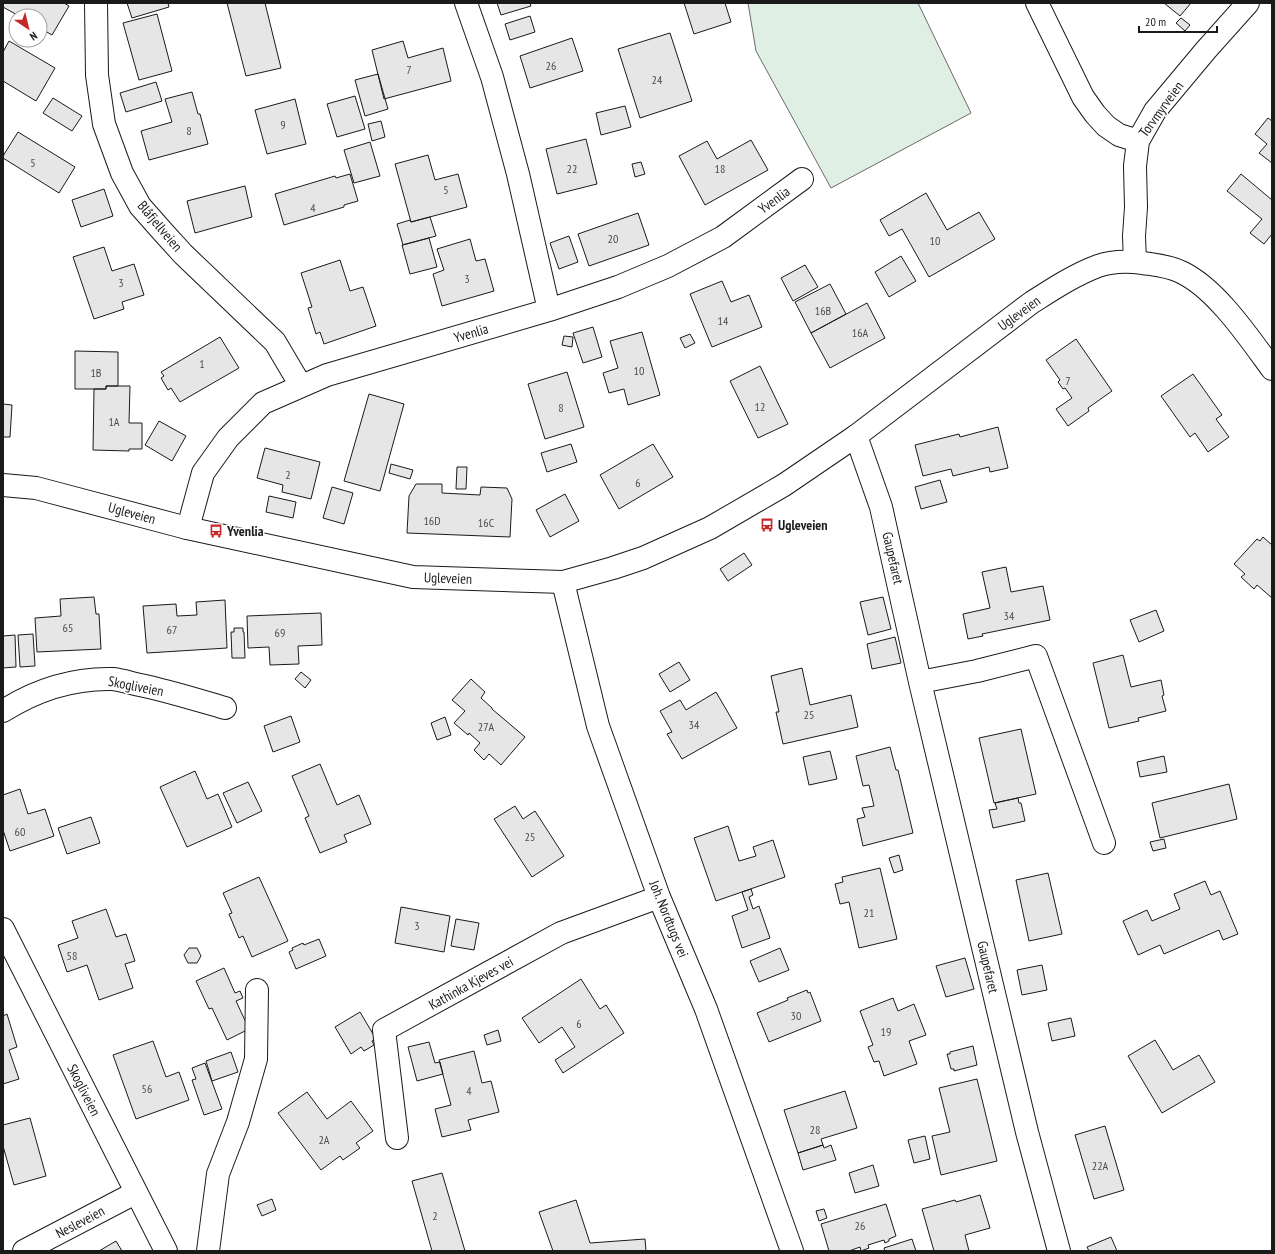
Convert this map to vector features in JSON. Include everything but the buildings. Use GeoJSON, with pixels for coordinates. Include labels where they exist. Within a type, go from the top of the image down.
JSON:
{"type":"FeatureCollection","features":[{"type":"Feature","properties":{"kind":"street","name":"Blåfjellveien"},"geometry":{"type":"LineString","coordinates":[[96,3],[97,75],[104,124],[122,172],[140,206],[183,254],[275,342],[301,386]]}},
{"type":"Feature","properties":{"kind":"street"},"geometry":{"type":"LineString","coordinates":[[466,3],[492,77],[516,166],[549,310]]}},
{"type":"Feature","properties":{"kind":"street"},"geometry":{"type":"LineString","coordinates":[[1037,3],[1083,97],[1095,114],[1106,126],[1118,135],[1138,141]]}},
{"type":"Feature","properties":{"kind":"street","name":"Torvmyrveien"},"geometry":{"type":"LineString","coordinates":[[1135,262],[1135,166],[1138,141],[1156,111],[1206,50],[1248,3]]}},
{"type":"Feature","properties":{"kind":"street","name":"Yvenlia"},"geometry":{"type":"LineString","coordinates":[[187,528],[203,473],[228,438],[263,403],[327,375],[549,310],[618,287],[668,266],[723,237],[802,179]]}},
{"type":"Feature","properties":{"kind":"street","name":"Ugleveien"},"geometry":{"type":"LineString","coordinates":[[3,485],[36,488],[187,528],[413,577],[563,582],[643,558],[710,528],[784,485],[856,436],[1031,303],[1080,273],[1100,266],[1118,262],[1135,262],[1164,266],[1182,272],[1200,284],[1217,299],[1272,369]]}},
{"type":"Feature","properties":{"kind":"street","name":"Gaupefaret"},"geometry":{"type":"LineString","coordinates":[[856,436],[881,507],[920,682],[1027,1132],[1059,1251]]}},
{"type":"Feature","properties":{"kind":"street","name":"Joh. Nordtugs vei"},"geometry":{"type":"LineString","coordinates":[[563,582],[598,726],[659,897],[706,1009],[792,1251]]}},
{"type":"Feature","properties":{"kind":"street"},"geometry":{"type":"LineString","coordinates":[[920,682],[977,672],[1036,656],[1104,843]]}},
{"type":"Feature","properties":{"kind":"street","name":"Skogliveien"},"geometry":{"type":"LineString","coordinates":[[3,711],[24,698],[45,689],[79,681],[114,679],[225,708]]}},
{"type":"Feature","properties":{"kind":"street","name":"Kathinka Kjeves vei"},"geometry":{"type":"LineString","coordinates":[[397,1138],[384,1030],[561,933],[659,897]]}},
{"type":"Feature","properties":{"kind":"street","name":"Skogliveien"},"geometry":{"type":"LineString","coordinates":[[3,929],[135,1193],[166,1251]]}},
{"type":"Feature","properties":{"kind":"street"},"geometry":{"type":"LineString","coordinates":[[208,1251],[218,1174],[238,1122],[256,1059],[257,990]]}},
{"type":"Feature","properties":{"kind":"street","name":"Nesleveien"},"geometry":{"type":"LineString","coordinates":[[24,1251],[135,1193]]}},
{"type":"Feature","properties":{"kind":"green space"},"geometry":{"type":"Polygon","coordinates":[[[748,3],[918,3],[971,113],[831,188],[756,51],[748,3]]]}},
{"type":"Feature","properties":{"kind":"place","name":"Ugleveien"},"geometry":{"type":"Point","coordinates":[767,525]}},
{"type":"Feature","properties":{"kind":"place","name":"Yvenlia"},"geometry":{"type":"Point","coordinates":[216,531]}}]}
